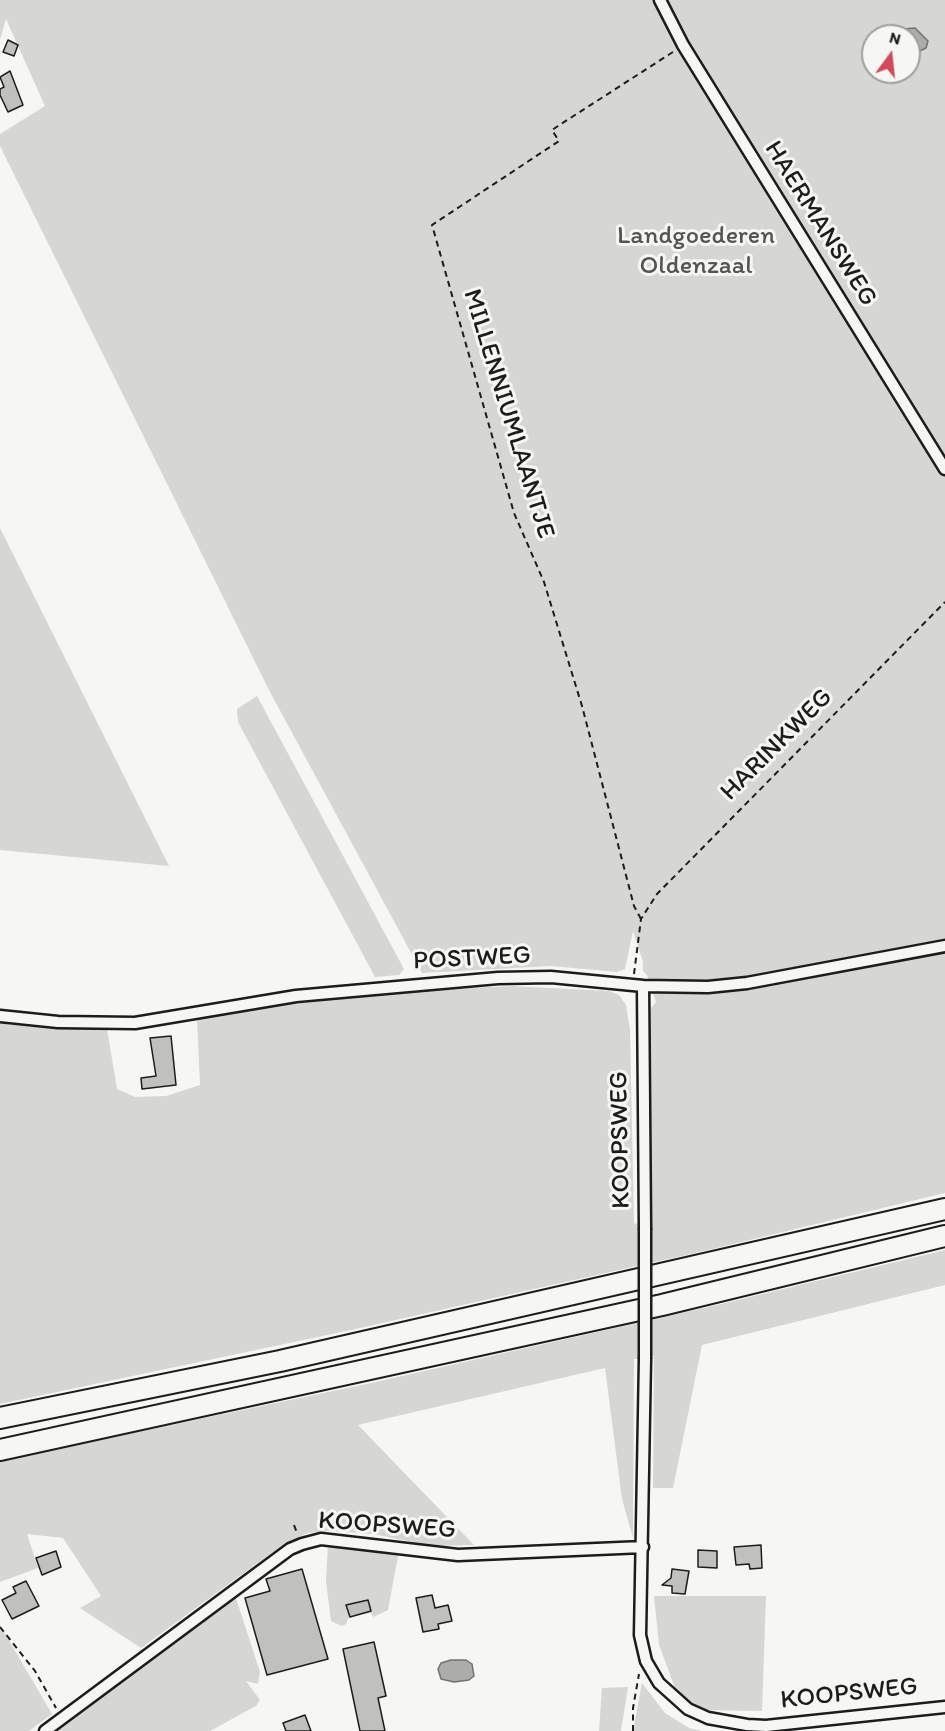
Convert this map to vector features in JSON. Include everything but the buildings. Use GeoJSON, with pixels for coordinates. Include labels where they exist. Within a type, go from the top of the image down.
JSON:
{"type":"FeatureCollection","features":[{"type":"Feature","properties":{"kind":"highway"},"geometry":{"type":"LineString","coordinates":[[0,1418],[291,1359],[945,1209]]}},
{"type":"Feature","properties":{"kind":"highway"},"geometry":{"type":"LineString","coordinates":[[0,1450],[662,1305],[945,1236]]}},
{"type":"Feature","properties":{"kind":"street","name":"HAERMANSWEG"},"geometry":{"type":"LineString","coordinates":[[660,0],[683,45],[945,469]]}},
{"type":"Feature","properties":{"kind":"street","name":"POSTWEG"},"geometry":{"type":"LineString","coordinates":[[0,1016],[105,1024],[135,1023],[296,996],[418,983],[551,977],[672,988],[747,983],[945,946]]}},
{"type":"Feature","properties":{"kind":"street","name":"KOOPSWEG"},"geometry":{"type":"LineString","coordinates":[[638,985],[645,1228],[643,1546],[639,1610],[640,1635],[646,1660],[659,1683],[681,1705],[708,1718],[723,1722],[766,1726],[945,1707]]}},
{"type":"Feature","properties":{"kind":"street","name":"KOOPSWEG"},"geometry":{"type":"LineString","coordinates":[[45,1731],[290,1550],[302,1544],[321,1539],[458,1555],[643,1546]]}},
{"type":"Feature","properties":{"kind":"path","name":"MILLENNIUMLAANTJE"},"geometry":{"type":"LineString","coordinates":[[641,920],[634,906],[558,627],[544,582],[514,513],[432,225],[559,141],[552,130],[683,45]]}},
{"type":"Feature","properties":{"kind":"path","name":"HARINKWEG"},"geometry":{"type":"LineString","coordinates":[[641,920],[657,894],[677,871],[945,602]]}},
{"type":"Feature","properties":{"kind":"path"},"geometry":{"type":"LineString","coordinates":[[638,985],[641,920]]}},
{"type":"Feature","properties":{"kind":"path"},"geometry":{"type":"LineString","coordinates":[[0,1627],[35,1671],[62,1719]]}},
{"type":"Feature","properties":{"kind":"path"},"geometry":{"type":"LineString","coordinates":[[633,1731],[634,1694],[646,1660]]}},
{"type":"Feature","properties":{"kind":"green space","name":"Landgoederen Oldenzaal"},"geometry":{"type":"Polygon","coordinates":[[[0,0],[945,0],[945,1193],[704,1251],[351,1330],[0,1404],[0,1022],[107,1029],[117,1089],[135,1097],[166,1096],[200,1085],[197,1018],[329,997],[411,991],[512,986],[609,991],[619,995],[626,1005],[630,1030],[634,1224],[652,1220],[648,1027],[651,1008],[656,1002],[647,975],[643,971],[643,962],[633,931],[625,969],[617,972],[551,966],[422,973],[270,692],[0,146],[0,134],[45,106],[6,19],[0,40],[0,0]]]}},
{"type":"Feature","properties":{"kind":"green space"},"geometry":{"type":"Polygon","coordinates":[[[0,528],[169,866],[0,850],[0,528]]]}},
{"type":"Feature","properties":{"kind":"green space"},"geometry":{"type":"Polygon","coordinates":[[[257,696],[404,969],[399,975],[375,977],[238,722],[237,709],[257,696]]]}},
{"type":"Feature","properties":{"kind":"green space"},"geometry":{"type":"Polygon","coordinates":[[[945,1250],[945,1285],[702,1345],[673,1488],[653,1488],[654,1356],[634,1359],[633,1538],[622,1499],[605,1368],[358,1425],[474,1545],[433,1546],[373,1534],[330,1531],[308,1533],[285,1543],[141,1648],[80,1608],[101,1596],[63,1538],[27,1534],[38,1568],[0,1582],[0,1461],[371,1383],[717,1305],[945,1250]]]}},
{"type":"Feature","properties":{"kind":"green space"},"geometry":{"type":"Polygon","coordinates":[[[328,1542],[399,1551],[388,1610],[373,1617],[371,1613],[349,1617],[346,1624],[342,1626],[331,1621],[326,1581],[328,1542]]]}},
{"type":"Feature","properties":{"kind":"green space"},"geometry":{"type":"Polygon","coordinates":[[[234,1592],[260,1672],[258,1684],[246,1681],[260,1700],[256,1706],[210,1731],[52,1731],[234,1592]]]}},
{"type":"Feature","properties":{"kind":"green space"},"geometry":{"type":"Polygon","coordinates":[[[654,1596],[766,1596],[762,1711],[706,1710],[684,1698],[675,1688],[659,1645],[654,1596]]]}},
{"type":"Feature","properties":{"kind":"green space"},"geometry":{"type":"Polygon","coordinates":[[[0,1625],[52,1714],[29,1731],[0,1731],[0,1625]]]}},
{"type":"Feature","properties":{"kind":"green space"},"geometry":{"type":"Polygon","coordinates":[[[642,1683],[665,1713],[689,1728],[702,1731],[633,1731],[642,1683]]]}},
{"type":"Feature","properties":{"kind":"green space"},"geometry":{"type":"Polygon","coordinates":[[[628,1687],[621,1731],[599,1731],[602,1688],[628,1687]]]}},
{"type":"Feature","properties":{"kind":"shaded area"},"geometry":{"type":"Polygon","coordinates":[[[921,34],[928,41],[926,48],[921,50],[921,34]]]}},
{"type":"Feature","properties":{"kind":"shaded area"},"geometry":{"type":"Polygon","coordinates":[[[466,1660],[472,1664],[474,1676],[469,1680],[454,1682],[441,1679],[438,1669],[441,1663],[466,1660]]]}}]}
